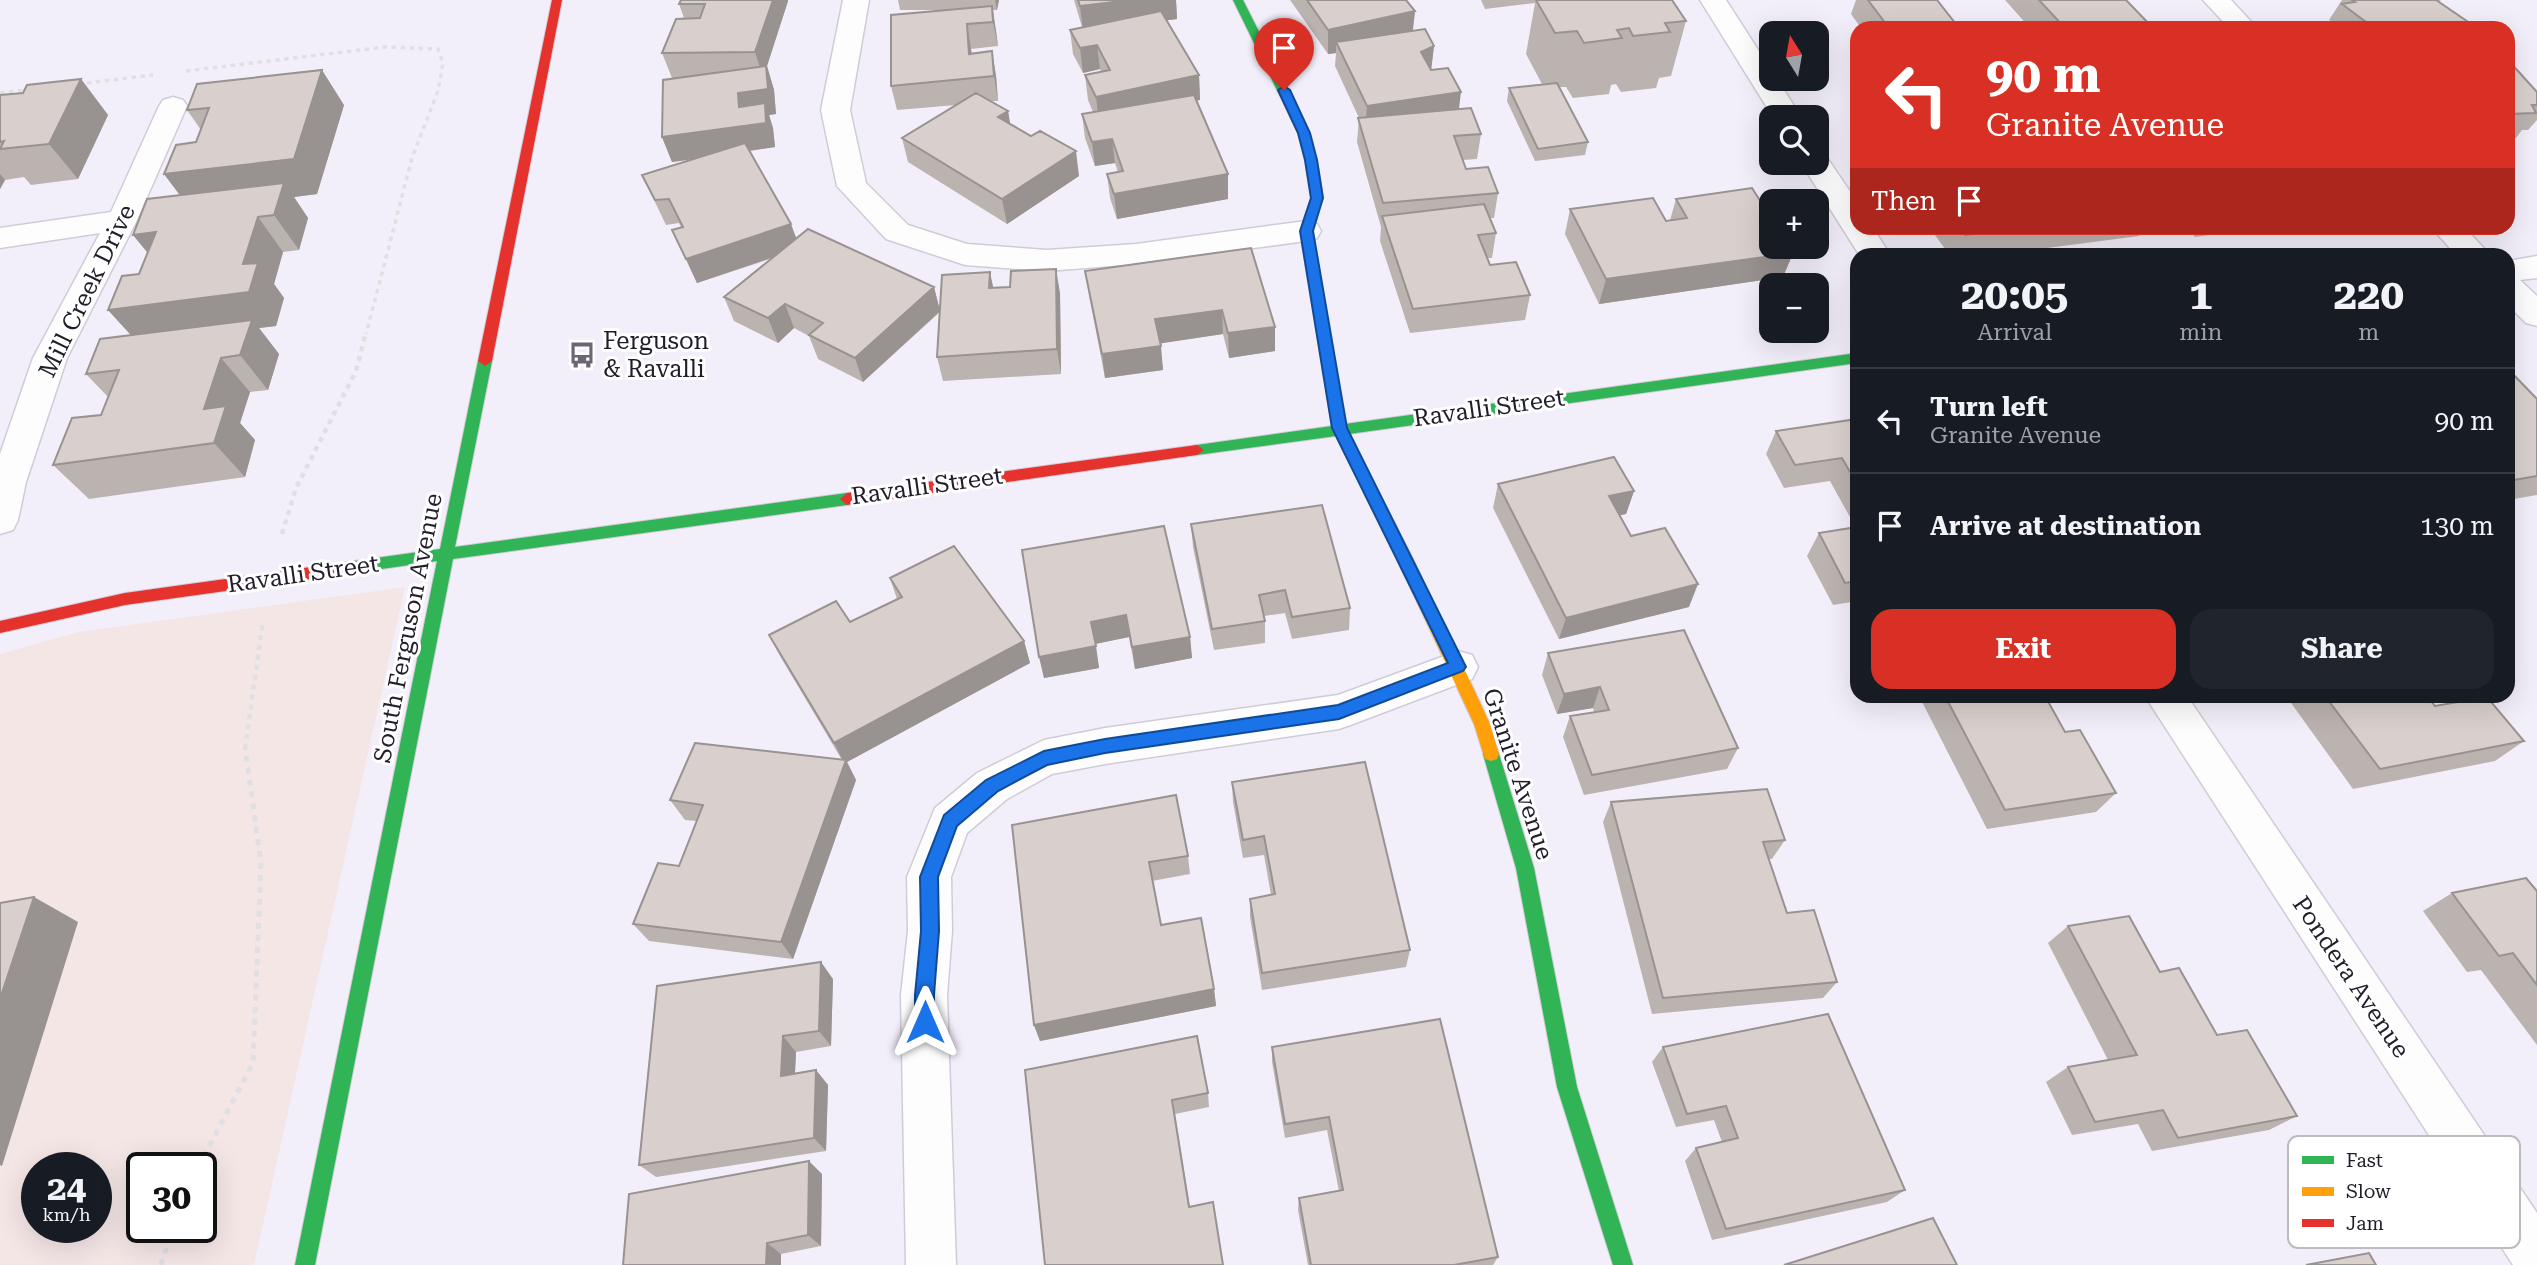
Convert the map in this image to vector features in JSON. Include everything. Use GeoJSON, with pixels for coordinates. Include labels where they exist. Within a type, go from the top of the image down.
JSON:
{"type":"FeatureCollection","features":[{"type":"Feature","properties":{"kind":"street","name":"South Ferguson Avenue"},"geometry":{"type":"LineString","coordinates":[[305,1265],[557,0]]}},
{"type":"Feature","properties":{"kind":"street"},"geometry":{"type":"LineString","coordinates":[[856,0],[836,80],[836,137],[845,176],[870,212],[890,229],[914,242],[971,257],[1033,261],[1091,258],[1306,231]]}},
{"type":"Feature","properties":{"kind":"street","name":"Granite Avenue"},"geometry":{"type":"LineString","coordinates":[[1238,0],[1304,133],[1317,198],[1306,231],[1339,428],[1458,667],[1482,724],[1525,868],[1567,1087],[1623,1265]]}},
{"type":"Feature","properties":{"kind":"street"},"geometry":{"type":"LineString","coordinates":[[1713,0],[1779,105]]}},
{"type":"Feature","properties":{"kind":"street"},"geometry":{"type":"LineString","coordinates":[[2216,0],[2237,21]]}},
{"type":"Feature","properties":{"kind":"street","name":"Mill Creek Drive"},"geometry":{"type":"LineString","coordinates":[[0,520],[8,482],[50,358],[122,220],[173,106]]}},
{"type":"Feature","properties":{"kind":"street"},"geometry":{"type":"LineString","coordinates":[[1824,175],[1850,216]]}},
{"type":"Feature","properties":{"kind":"street"},"geometry":{"type":"LineString","coordinates":[[0,238],[122,220]]}},
{"type":"Feature","properties":{"kind":"street"},"geometry":{"type":"LineString","coordinates":[[2454,235],[2468,248]]}},
{"type":"Feature","properties":{"kind":"street"},"geometry":{"type":"LineString","coordinates":[[2515,271],[2537,267]]}},
{"type":"Feature","properties":{"kind":"street"},"geometry":{"type":"LineString","coordinates":[[2515,294],[2537,315]]}},
{"type":"Feature","properties":{"kind":"street","name":"Ravalli Street"},"geometry":{"type":"LineString","coordinates":[[0,627],[125,599],[1850,359]]}},
{"type":"Feature","properties":{"kind":"street"},"geometry":{"type":"LineString","coordinates":[[931,1265],[924,995],[930,931],[929,877],[950,821],[992,786],[1044,758],[1105,746],[1339,712],[1458,667]]}},
{"type":"Feature","properties":{"kind":"street","name":"Pondera Avenue"},"geometry":{"type":"LineString","coordinates":[[2170,703],[2457,1136]]}},
{"type":"Feature","properties":{"kind":"street","name":"Pondera Avenue"},"geometry":{"type":"LineString","coordinates":[[2520,1231],[2537,1257]]}},
{"type":"Feature","properties":{"kind":"path"},"geometry":{"type":"LineString","coordinates":[[179,72],[385,47],[438,49],[443,63],[438,92],[412,158],[356,371],[296,488],[270,578],[244,742],[261,863],[253,1063],[206,1152]]}},
{"type":"Feature","properties":{"kind":"path"},"geometry":{"type":"LineString","coordinates":[[69,85],[165,73]]}},
{"type":"Feature","properties":{"kind":"path"},"geometry":{"type":"LineString","coordinates":[[0,93],[27,90]]}},
{"type":"Feature","properties":{"kind":"path"},"geometry":{"type":"LineString","coordinates":[[161,1265],[168,1243]]}},
{"type":"Feature","properties":{"kind":"shaded area"},"geometry":{"type":"Polygon","coordinates":[[[405,587],[254,1265],[0,1265],[0,654],[78,632],[405,587]]]}},
{"type":"Feature","properties":{"kind":"building"},"geometry":{"type":"Polygon","coordinates":[[[681,0],[773,0],[755,52],[662,53],[676,19],[700,18],[705,4],[679,4],[681,0]]]}},
{"type":"Feature","properties":{"kind":"building"},"geometry":{"type":"Polygon","coordinates":[[[1078,0],[1131,0],[1080,6],[1078,0]]]}},
{"type":"Feature","properties":{"kind":"building"},"geometry":{"type":"Polygon","coordinates":[[[1307,0],[1406,0],[1415,11],[1328,30],[1307,0]]]}},
{"type":"Feature","properties":{"kind":"building"},"geometry":{"type":"Polygon","coordinates":[[[1536,0],[1672,0],[1686,21],[1665,23],[1670,32],[1633,36],[1629,28],[1617,30],[1622,38],[1584,43],[1577,31],[1555,33],[1536,0]]]}},
{"type":"Feature","properties":{"kind":"building"},"geometry":{"type":"Polygon","coordinates":[[[1868,0],[1937,0],[1954,21],[1884,21],[1868,0]]]}},
{"type":"Feature","properties":{"kind":"building"},"geometry":{"type":"Polygon","coordinates":[[[2039,0],[2126,0],[2146,21],[2058,21],[2039,0]]]}},
{"type":"Feature","properties":{"kind":"building"},"geometry":{"type":"Polygon","coordinates":[[[2352,0],[2436,0],[2467,21],[2365,21],[2342,4],[2355,2],[2352,0]]]}},
{"type":"Feature","properties":{"kind":"building"},"geometry":{"type":"Polygon","coordinates":[[[992,6],[993,22],[967,24],[969,54],[992,51],[994,76],[891,86],[891,15],[992,6]]]}},
{"type":"Feature","properties":{"kind":"building"},"geometry":{"type":"Polygon","coordinates":[[[1161,11],[1199,75],[1096,97],[1085,75],[1110,70],[1097,45],[1080,48],[1070,30],[1161,11]]]}},
{"type":"Feature","properties":{"kind":"building"},"geometry":{"type":"Polygon","coordinates":[[[1425,29],[1434,46],[1421,52],[1431,70],[1448,68],[1461,92],[1367,106],[1336,42],[1425,29]]]}},
{"type":"Feature","properties":{"kind":"building"},"geometry":{"type":"Polygon","coordinates":[[[766,66],[768,89],[738,93],[739,107],[765,103],[766,123],[662,137],[663,80],[766,66]]]}},
{"type":"Feature","properties":{"kind":"building"},"geometry":{"type":"Polygon","coordinates":[[[2515,68],[2537,92],[2537,105],[2532,105],[2536,113],[2515,114],[2515,68]]]}},
{"type":"Feature","properties":{"kind":"building"},"geometry":{"type":"Polygon","coordinates":[[[322,70],[294,159],[164,174],[176,145],[196,142],[209,108],[187,110],[197,84],[322,70]]]}},
{"type":"Feature","properties":{"kind":"building"},"geometry":{"type":"Polygon","coordinates":[[[81,79],[49,144],[0,149],[4,141],[0,142],[0,95],[23,93],[27,85],[81,79]]]}},
{"type":"Feature","properties":{"kind":"building"},"geometry":{"type":"Polygon","coordinates":[[[1557,83],[1588,142],[1538,149],[1509,88],[1557,83]]]}},
{"type":"Feature","properties":{"kind":"building"},"geometry":{"type":"Polygon","coordinates":[[[976,93],[1008,111],[998,117],[1031,136],[1040,131],[1076,151],[1002,199],[902,138],[976,93]]]}},
{"type":"Feature","properties":{"kind":"building"},"geometry":{"type":"Polygon","coordinates":[[[1194,95],[1228,174],[1114,194],[1107,174],[1123,171],[1112,139],[1092,142],[1082,114],[1194,95]]]}},
{"type":"Feature","properties":{"kind":"building"},"geometry":{"type":"Polygon","coordinates":[[[1471,108],[1481,134],[1454,136],[1466,169],[1488,167],[1498,193],[1383,203],[1358,118],[1471,108]]]}},
{"type":"Feature","properties":{"kind":"building"},"geometry":{"type":"Polygon","coordinates":[[[745,143],[791,224],[686,259],[672,230],[683,227],[669,199],[655,200],[642,175],[745,143]]]}},
{"type":"Feature","properties":{"kind":"building"},"geometry":{"type":"Polygon","coordinates":[[[284,183],[274,215],[258,217],[243,264],[258,263],[249,292],[108,310],[122,276],[139,274],[156,232],[133,235],[147,199],[284,183]]]}},
{"type":"Feature","properties":{"kind":"building"},"geometry":{"type":"Polygon","coordinates":[[[1752,188],[1759,199],[1759,258],[1606,279],[1570,209],[1653,198],[1666,221],[1687,218],[1676,199],[1752,188]]]}},
{"type":"Feature","properties":{"kind":"building"},"geometry":{"type":"Polygon","coordinates":[[[1484,204],[1496,233],[1478,235],[1490,265],[1516,262],[1530,295],[1413,309],[1382,216],[1484,204]]]}},
{"type":"Feature","properties":{"kind":"building"},"geometry":{"type":"Polygon","coordinates":[[[808,229],[934,287],[855,358],[809,335],[823,323],[785,304],[768,318],[724,297],[808,229]]]}},
{"type":"Feature","properties":{"kind":"building"},"geometry":{"type":"Polygon","coordinates":[[[1251,248],[1275,327],[1228,333],[1222,310],[1155,319],[1161,346],[1102,354],[1085,271],[1251,248]]]}},
{"type":"Feature","properties":{"kind":"building"},"geometry":{"type":"Polygon","coordinates":[[[1056,269],[1057,349],[937,357],[942,275],[990,272],[989,288],[1010,287],[1011,271],[1056,269]]]}},
{"type":"Feature","properties":{"kind":"building"},"geometry":{"type":"Polygon","coordinates":[[[252,320],[240,355],[221,358],[204,409],[226,406],[214,443],[53,465],[72,418],[101,415],[119,370],[86,374],[100,339],[252,320]]]}},
{"type":"Feature","properties":{"kind":"building"},"geometry":{"type":"Polygon","coordinates":[[[2515,376],[2537,399],[2537,476],[2515,480],[2515,376]]]}},
{"type":"Feature","properties":{"kind":"building"},"geometry":{"type":"Polygon","coordinates":[[[1850,420],[1850,472],[1842,458],[1795,465],[1776,431],[1850,420]]]}},
{"type":"Feature","properties":{"kind":"building"},"geometry":{"type":"Polygon","coordinates":[[[1614,457],[1634,491],[1609,496],[1631,536],[1665,528],[1698,584],[1566,618],[1498,484],[1614,457]]]}},
{"type":"Feature","properties":{"kind":"building"},"geometry":{"type":"Polygon","coordinates":[[[1322,505],[1350,608],[1292,617],[1285,590],[1259,595],[1265,621],[1212,629],[1191,524],[1322,505]]]}},
{"type":"Feature","properties":{"kind":"building"},"geometry":{"type":"Polygon","coordinates":[[[1164,526],[1190,637],[1132,647],[1126,615],[1091,622],[1096,646],[1039,657],[1022,550],[1164,526]]]}},
{"type":"Feature","properties":{"kind":"building"},"geometry":{"type":"Polygon","coordinates":[[[1850,528],[1850,582],[1845,583],[1819,533],[1850,528]]]}},
{"type":"Feature","properties":{"kind":"building"},"geometry":{"type":"Polygon","coordinates":[[[954,546],[1024,641],[834,743],[769,635],[836,601],[850,622],[902,597],[890,578],[954,546]]]}},
{"type":"Feature","properties":{"kind":"building"},"geometry":{"type":"Polygon","coordinates":[[[1684,630],[1738,748],[1592,775],[1570,716],[1609,710],[1600,687],[1564,694],[1548,653],[1684,630]]]}},
{"type":"Feature","properties":{"kind":"building"},"geometry":{"type":"Polygon","coordinates":[[[1949,703],[2049,703],[2065,732],[2080,730],[2116,793],[2005,810],[1949,703]]]}},
{"type":"Feature","properties":{"kind":"building"},"geometry":{"type":"Polygon","coordinates":[[[2330,703],[2433,703],[2435,706],[2492,703],[2524,741],[2380,769],[2330,703]]]}},
{"type":"Feature","properties":{"kind":"building"},"geometry":{"type":"Polygon","coordinates":[[[695,743],[846,760],[781,942],[633,924],[658,863],[679,866],[703,805],[670,800],[695,743]]]}},
{"type":"Feature","properties":{"kind":"building"},"geometry":{"type":"Polygon","coordinates":[[[1365,762],[1410,950],[1262,973],[1250,899],[1275,894],[1264,836],[1243,840],[1232,782],[1365,762]]]}},
{"type":"Feature","properties":{"kind":"building"},"geometry":{"type":"Polygon","coordinates":[[[1767,789],[1785,840],[1763,842],[1787,913],[1814,910],[1837,982],[1663,998],[1611,802],[1767,789]]]}},
{"type":"Feature","properties":{"kind":"building"},"geometry":{"type":"Polygon","coordinates":[[[1176,795],[1188,856],[1149,862],[1161,925],[1201,918],[1214,989],[1034,1025],[1012,825],[1176,795]]]}},
{"type":"Feature","properties":{"kind":"building"},"geometry":{"type":"Polygon","coordinates":[[[2526,878],[2537,891],[2537,985],[2513,953],[2499,956],[2452,893],[2526,878]]]}},
{"type":"Feature","properties":{"kind":"building"},"geometry":{"type":"Polygon","coordinates":[[[34,897],[0,999],[0,903],[34,897]]]}},
{"type":"Feature","properties":{"kind":"building"},"geometry":{"type":"Polygon","coordinates":[[[2129,916],[2160,972],[2179,968],[2217,1035],[2247,1030],[2297,1116],[2178,1138],[2163,1110],[2095,1122],[2068,1067],[2137,1055],[2068,926],[2129,916]]]}},
{"type":"Feature","properties":{"kind":"building"},"geometry":{"type":"Polygon","coordinates":[[[821,962],[819,1031],[783,1036],[781,1076],[816,1070],[814,1138],[639,1165],[657,986],[821,962]]]}},
{"type":"Feature","properties":{"kind":"building"},"geometry":{"type":"Polygon","coordinates":[[[1828,1014],[1905,1190],[1726,1229],[1696,1148],[1738,1138],[1726,1106],[1687,1114],[1663,1047],[1828,1014]]]}},
{"type":"Feature","properties":{"kind":"building"},"geometry":{"type":"Polygon","coordinates":[[[1440,1019],[1498,1257],[1454,1265],[1311,1265],[1299,1198],[1343,1190],[1329,1117],[1285,1124],[1272,1047],[1440,1019]]]}},
{"type":"Feature","properties":{"kind":"building"},"geometry":{"type":"Polygon","coordinates":[[[1197,1036],[1208,1093],[1172,1100],[1189,1207],[1213,1202],[1223,1265],[1045,1265],[1025,1070],[1197,1036]]]}},
{"type":"Feature","properties":{"kind":"building"},"geometry":{"type":"Polygon","coordinates":[[[809,1161],[808,1235],[767,1243],[766,1265],[623,1265],[629,1194],[809,1161]]]}},
{"type":"Feature","properties":{"kind":"building"},"geometry":{"type":"Polygon","coordinates":[[[1933,1218],[1957,1265],[1784,1265],[1933,1218]]]}},
{"type":"Feature","properties":{"kind":"building"},"geometry":{"type":"Polygon","coordinates":[[[2369,1253],[2376,1265],[2306,1265],[2369,1253]]]}},
{"type":"Feature","properties":{"kind":"traffic: fast"},"geometry":{"type":"LineString","coordinates":[[1238,0],[1304,133],[1311,160],[1317,198],[1306,231],[1339,428],[1405,559]]}},
{"type":"Feature","properties":{"kind":"traffic: fast"},"geometry":{"type":"LineString","coordinates":[[1197,450],[1850,359]]}},
{"type":"Feature","properties":{"kind":"traffic: fast"},"geometry":{"type":"LineString","coordinates":[[305,1265],[485,361]]}},
{"type":"Feature","properties":{"kind":"traffic: fast"},"geometry":{"type":"LineString","coordinates":[[347,568],[847,499]]}},
{"type":"Feature","properties":{"kind":"traffic: fast"},"geometry":{"type":"LineString","coordinates":[[1491,754],[1525,868],[1567,1087],[1623,1265]]}},
{"type":"Feature","properties":{"kind":"traffic: slow"},"geometry":{"type":"LineString","coordinates":[[1405,559],[1482,724],[1491,754]]}},
{"type":"Feature","properties":{"kind":"traffic: jam"},"geometry":{"type":"LineString","coordinates":[[485,361],[557,0]]}},
{"type":"Feature","properties":{"kind":"traffic: jam"},"geometry":{"type":"LineString","coordinates":[[847,499],[1197,450]]}},
{"type":"Feature","properties":{"kind":"traffic: jam"},"geometry":{"type":"LineString","coordinates":[[0,627],[125,599],[347,568]]}},
{"type":"Feature","properties":{"kind":"place","name":"Ferguson & Ravalli"},"geometry":{"type":"Point","coordinates":[582,355]}},
{"type":"Feature","properties":{"kind":"route"},"geometry":{"type":"LineString","coordinates":[[925,1022],[924,995],[930,931],[929,877],[950,821],[992,786],[1044,758],[1105,746],[1339,712],[1458,667],[1339,428],[1306,231],[1317,198],[1311,160],[1304,133],[1284,90]]}}]}
